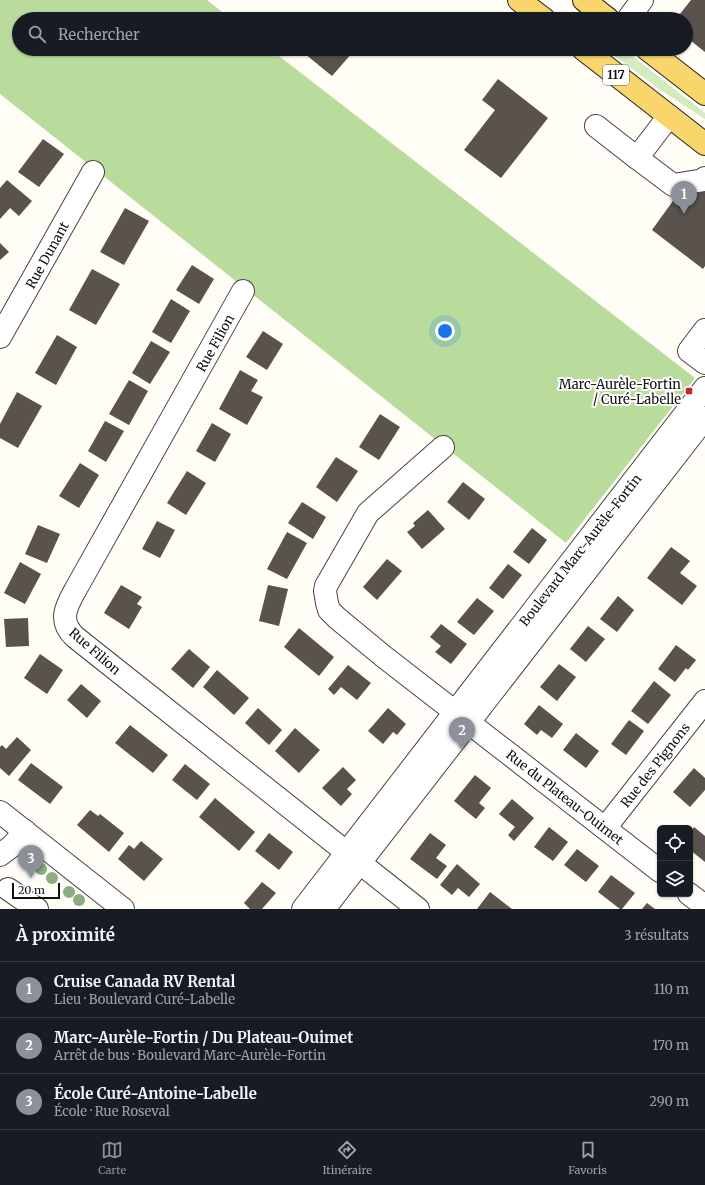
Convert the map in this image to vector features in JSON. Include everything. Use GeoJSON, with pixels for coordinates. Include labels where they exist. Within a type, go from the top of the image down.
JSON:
{"type":"FeatureCollection","features":[{"type":"Feature","properties":{"kind":"main road"},"geometry":{"type":"LineString","coordinates":[[520,0],[535,12]]}},
{"type":"Feature","properties":{"kind":"main road"},"geometry":{"type":"LineString","coordinates":[[585,0],[600,12]]}},
{"type":"Feature","properties":{"kind":"main road","name":"117"},"geometry":{"type":"LineString","coordinates":[[592,56],[705,144]]}},
{"type":"Feature","properties":{"kind":"main road"},"geometry":{"type":"LineString","coordinates":[[656,56],[705,94]]}},
{"type":"Feature","properties":{"kind":"street"},"geometry":{"type":"LineString","coordinates":[[633,12],[642,0]]}},
{"type":"Feature","properties":{"kind":"street"},"geometry":{"type":"LineString","coordinates":[[638,158],[669,116]]}},
{"type":"Feature","properties":{"kind":"street"},"geometry":{"type":"LineString","coordinates":[[596,126],[673,185],[705,179]]}},
{"type":"Feature","properties":{"kind":"street","name":"Rue Dunant"},"geometry":{"type":"LineString","coordinates":[[0,337],[93,172]]}},
{"type":"Feature","properties":{"kind":"street","name":"Rue Filion"},"geometry":{"type":"LineString","coordinates":[[244,291],[77,587],[66,611],[66,624],[75,637],[418,909]]}},
{"type":"Feature","properties":{"kind":"street"},"geometry":{"type":"LineString","coordinates":[[705,330],[689,350],[705,363]]}},
{"type":"Feature","properties":{"kind":"street","name":"Boulevard Marc-Aurèle-Fortin"},"geometry":{"type":"LineString","coordinates":[[303,909],[353,858],[462,717],[705,388]]}},
{"type":"Feature","properties":{"kind":"street","name":"Boulevard Marc-Aurèle-Fortin"},"geometry":{"type":"LineString","coordinates":[[462,717],[705,418]]}},
{"type":"Feature","properties":{"kind":"street","name":"Rue du Plateau-Ouimet"},"geometry":{"type":"LineString","coordinates":[[443,447],[368,513],[329,580],[325,591],[329,610],[389,661],[657,869]]}},
{"type":"Feature","properties":{"kind":"street","name":"Rue des Pignons"},"geometry":{"type":"LineString","coordinates":[[605,828],[705,701]]}},
{"type":"Feature","properties":{"kind":"street"},"geometry":{"type":"LineString","coordinates":[[0,812],[123,909]]}},
{"type":"Feature","properties":{"kind":"street"},"geometry":{"type":"LineString","coordinates":[[0,855],[12,846],[24,831]]}},
{"type":"Feature","properties":{"kind":"street","name":"Boulevard Marc-Aurèle-Fortin"},"geometry":{"type":"LineString","coordinates":[[324,909],[353,858]]}},
{"type":"Feature","properties":{"kind":"street"},"geometry":{"type":"LineString","coordinates":[[3,890],[38,909]]}},
{"type":"Feature","properties":{"kind":"street"},"geometry":{"type":"LineString","coordinates":[[693,897],[705,906]]}},
{"type":"Feature","properties":{"kind":"green space"},"geometry":{"type":"Polygon","coordinates":[[[0,0],[207,0],[222,12],[12,12],[12,56],[279,56],[695,378],[566,543],[0,94],[0,0]]]}},
{"type":"Feature","properties":{"kind":"green space"},"geometry":{"type":"Polygon","coordinates":[[[615,56],[632,56],[705,113],[705,119],[659,89],[615,56]]]}},
{"type":"Feature","properties":{"kind":"building"},"geometry":{"type":"Polygon","coordinates":[[[691,0],[705,0],[705,52],[693,43],[693,12],[682,12],[691,0]]]}},
{"type":"Feature","properties":{"kind":"building"},"geometry":{"type":"Polygon","coordinates":[[[308,56],[350,56],[332,76],[308,56]]]}},
{"type":"Feature","properties":{"kind":"building"},"geometry":{"type":"Polygon","coordinates":[[[498,79],[548,118],[501,178],[464,150],[495,110],[482,100],[498,79]]]}},
{"type":"Feature","properties":{"kind":"building"},"geometry":{"type":"Polygon","coordinates":[[[43,139],[64,154],[39,187],[18,172],[43,139]]]}},
{"type":"Feature","properties":{"kind":"building"},"geometry":{"type":"Polygon","coordinates":[[[7,180],[32,201],[19,216],[10,208],[0,219],[0,188],[7,180]]]}},
{"type":"Feature","properties":{"kind":"building"},"geometry":{"type":"Polygon","coordinates":[[[705,191],[705,266],[703,269],[652,230],[675,198],[705,191]]]}},
{"type":"Feature","properties":{"kind":"building"},"geometry":{"type":"Polygon","coordinates":[[[125,208],[149,221],[124,265],[100,252],[125,208]]]}},
{"type":"Feature","properties":{"kind":"building"},"geometry":{"type":"Polygon","coordinates":[[[0,243],[9,252],[0,260],[0,243]]]}},
{"type":"Feature","properties":{"kind":"building"},"geometry":{"type":"Polygon","coordinates":[[[192,265],[214,279],[199,304],[176,290],[192,265]]]}},
{"type":"Feature","properties":{"kind":"building"},"geometry":{"type":"Polygon","coordinates":[[[92,269],[120,284],[96,325],[69,310],[92,269]]]}},
{"type":"Feature","properties":{"kind":"building"},"geometry":{"type":"Polygon","coordinates":[[[171,299],[190,311],[171,343],[152,332],[171,299]]]}},
{"type":"Feature","properties":{"kind":"building"},"geometry":{"type":"Polygon","coordinates":[[[263,331],[283,344],[267,370],[246,357],[263,331]]]}},
{"type":"Feature","properties":{"kind":"building"},"geometry":{"type":"Polygon","coordinates":[[[57,335],[77,347],[56,385],[35,373],[57,335]]]}},
{"type":"Feature","properties":{"kind":"building"},"geometry":{"type":"Polygon","coordinates":[[[151,341],[170,352],[150,384],[132,373],[151,341]]]}},
{"type":"Feature","properties":{"kind":"building"},"geometry":{"type":"Polygon","coordinates":[[[240,370],[258,380],[251,391],[263,397],[247,425],[219,409],[240,370]]]}},
{"type":"Feature","properties":{"kind":"building"},"geometry":{"type":"Polygon","coordinates":[[[129,380],[148,391],[129,425],[109,414],[129,380]]]}},
{"type":"Feature","properties":{"kind":"building"},"geometry":{"type":"Polygon","coordinates":[[[17,392],[42,406],[18,448],[0,438],[0,424],[17,392]]]}},
{"type":"Feature","properties":{"kind":"building"},"geometry":{"type":"Polygon","coordinates":[[[380,414],[400,427],[379,460],[359,447],[380,414]]]}},
{"type":"Feature","properties":{"kind":"building"},"geometry":{"type":"Polygon","coordinates":[[[105,421],[124,431],[106,462],[88,451],[105,421]]]}},
{"type":"Feature","properties":{"kind":"building"},"geometry":{"type":"Polygon","coordinates":[[[212,423],[231,434],[215,462],[196,451],[212,423]]]}},
{"type":"Feature","properties":{"kind":"building"},"geometry":{"type":"Polygon","coordinates":[[[336,457],[358,471],[337,502],[316,487],[336,457]]]}},
{"type":"Feature","properties":{"kind":"building"},"geometry":{"type":"Polygon","coordinates":[[[80,463],[99,475],[79,508],[59,496],[80,463]]]}},
{"type":"Feature","properties":{"kind":"building"},"geometry":{"type":"Polygon","coordinates":[[[187,471],[206,483],[186,515],[167,503],[187,471]]]}},
{"type":"Feature","properties":{"kind":"building"},"geometry":{"type":"Polygon","coordinates":[[[463,482],[485,499],[469,520],[447,502],[463,482]]]}},
{"type":"Feature","properties":{"kind":"building"},"geometry":{"type":"Polygon","coordinates":[[[302,502],[326,517],[313,539],[288,523],[302,502]]]}},
{"type":"Feature","properties":{"kind":"building"},"geometry":{"type":"Polygon","coordinates":[[[428,510],[445,529],[422,549],[407,532],[415,526],[413,523],[428,510]]]}},
{"type":"Feature","properties":{"kind":"building"},"geometry":{"type":"Polygon","coordinates":[[[157,521],[175,530],[160,558],[142,549],[157,521]]]}},
{"type":"Feature","properties":{"kind":"building"},"geometry":{"type":"Polygon","coordinates":[[[38,525],[60,534],[47,563],[25,554],[38,525]]]}},
{"type":"Feature","properties":{"kind":"building"},"geometry":{"type":"Polygon","coordinates":[[[532,528],[547,540],[529,564],[513,552],[532,528]]]}},
{"type":"Feature","properties":{"kind":"building"},"geometry":{"type":"Polygon","coordinates":[[[287,532],[307,543],[287,579],[267,569],[287,532]]]}},
{"type":"Feature","properties":{"kind":"building"},"geometry":{"type":"Polygon","coordinates":[[[671,547],[690,561],[680,573],[697,586],[682,605],[647,578],[671,547]]]}},
{"type":"Feature","properties":{"kind":"building"},"geometry":{"type":"Polygon","coordinates":[[[387,559],[402,571],[377,600],[363,587],[387,559]]]}},
{"type":"Feature","properties":{"kind":"building"},"geometry":{"type":"Polygon","coordinates":[[[20,562],[41,574],[25,604],[4,593],[20,562]]]}},
{"type":"Feature","properties":{"kind":"building"},"geometry":{"type":"Polygon","coordinates":[[[508,564],[522,575],[503,599],[489,588],[508,564]]]}},
{"type":"Feature","properties":{"kind":"building"},"geometry":{"type":"Polygon","coordinates":[[[121,585],[142,597],[137,604],[142,607],[129,629],[104,613],[121,585]]]}},
{"type":"Feature","properties":{"kind":"building"},"geometry":{"type":"Polygon","coordinates":[[[268,585],[288,589],[279,626],[259,621],[268,585]]]}},
{"type":"Feature","properties":{"kind":"building"},"geometry":{"type":"Polygon","coordinates":[[[618,596],[634,610],[617,632],[600,619],[618,596]]]}},
{"type":"Feature","properties":{"kind":"building"},"geometry":{"type":"Polygon","coordinates":[[[477,598],[494,611],[474,635],[457,622],[477,598]]]}},
{"type":"Feature","properties":{"kind":"building"},"geometry":{"type":"Polygon","coordinates":[[[28,618],[29,646],[6,647],[4,619],[28,618]]]}},
{"type":"Feature","properties":{"kind":"building"},"geometry":{"type":"Polygon","coordinates":[[[441,624],[467,644],[451,664],[435,652],[441,646],[430,637],[441,624]]]}},
{"type":"Feature","properties":{"kind":"building"},"geometry":{"type":"Polygon","coordinates":[[[588,626],[605,639],[586,662],[570,649],[588,626]]]}},
{"type":"Feature","properties":{"kind":"building"},"geometry":{"type":"Polygon","coordinates":[[[299,628],[334,657],[319,676],[284,647],[299,628]]]}},
{"type":"Feature","properties":{"kind":"building"},"geometry":{"type":"Polygon","coordinates":[[[676,645],[696,660],[688,670],[686,668],[675,682],[658,669],[676,645]]]}},
{"type":"Feature","properties":{"kind":"building"},"geometry":{"type":"Polygon","coordinates":[[[189,649],[210,667],[193,688],[171,669],[189,649]]]}},
{"type":"Feature","properties":{"kind":"building"},"geometry":{"type":"Polygon","coordinates":[[[40,654],[63,670],[47,694],[24,678],[40,654]]]}},
{"type":"Feature","properties":{"kind":"building"},"geometry":{"type":"Polygon","coordinates":[[[559,664],[576,677],[557,701],[540,687],[559,664]]]}},
{"type":"Feature","properties":{"kind":"building"},"geometry":{"type":"Polygon","coordinates":[[[348,665],[371,683],[357,700],[341,687],[334,695],[328,689],[348,665]]]}},
{"type":"Feature","properties":{"kind":"building"},"geometry":{"type":"Polygon","coordinates":[[[217,670],[249,698],[234,715],[203,687],[217,670]]]}},
{"type":"Feature","properties":{"kind":"building"},"geometry":{"type":"Polygon","coordinates":[[[654,681],[671,695],[648,724],[631,711],[654,681]]]}},
{"type":"Feature","properties":{"kind":"building"},"geometry":{"type":"Polygon","coordinates":[[[81,684],[101,701],[87,718],[67,700],[81,684]]]}},
{"type":"Feature","properties":{"kind":"building"},"geometry":{"type":"Polygon","coordinates":[[[539,705],[563,724],[552,738],[541,730],[537,735],[524,724],[539,705]]]}},
{"type":"Feature","properties":{"kind":"building"},"geometry":{"type":"Polygon","coordinates":[[[258,708],[282,730],[269,745],[245,723],[258,708]]]}},
{"type":"Feature","properties":{"kind":"building"},"geometry":{"type":"Polygon","coordinates":[[[388,708],[406,724],[397,735],[393,732],[383,744],[368,731],[388,708]]]}},
{"type":"Feature","properties":{"kind":"building"},"geometry":{"type":"Polygon","coordinates":[[[629,720],[644,731],[626,755],[611,744],[629,720]]]}},
{"type":"Feature","properties":{"kind":"building"},"geometry":{"type":"Polygon","coordinates":[[[130,725],[168,755],[153,773],[115,743],[130,725]]]}},
{"type":"Feature","properties":{"kind":"building"},"geometry":{"type":"Polygon","coordinates":[[[295,728],[320,750],[299,773],[275,751],[295,728]]]}},
{"type":"Feature","properties":{"kind":"building"},"geometry":{"type":"Polygon","coordinates":[[[576,733],[599,751],[586,768],[563,750],[576,733]]]}},
{"type":"Feature","properties":{"kind":"building"},"geometry":{"type":"Polygon","coordinates":[[[17,737],[31,750],[9,776],[0,768],[0,747],[2,745],[6,749],[17,737]]]}},
{"type":"Feature","properties":{"kind":"building"},"geometry":{"type":"Polygon","coordinates":[[[31,763],[63,787],[50,804],[18,780],[31,763]]]}},
{"type":"Feature","properties":{"kind":"building"},"geometry":{"type":"Polygon","coordinates":[[[185,764],[210,784],[197,800],[172,780],[185,764]]]}},
{"type":"Feature","properties":{"kind":"building"},"geometry":{"type":"Polygon","coordinates":[[[343,767],[356,780],[347,789],[352,794],[341,806],[322,788],[343,767]]]}},
{"type":"Feature","properties":{"kind":"building"},"geometry":{"type":"Polygon","coordinates":[[[694,768],[705,778],[705,790],[690,807],[673,792],[694,768]]]}},
{"type":"Feature","properties":{"kind":"building"},"geometry":{"type":"Polygon","coordinates":[[[475,775],[491,788],[479,803],[485,808],[476,819],[454,801],[475,775]]]}},
{"type":"Feature","properties":{"kind":"building"},"geometry":{"type":"Polygon","coordinates":[[[215,798],[255,832],[239,851],[199,817],[215,798]]]}},
{"type":"Feature","properties":{"kind":"building"},"geometry":{"type":"Polygon","coordinates":[[[512,799],[534,818],[514,841],[508,835],[515,827],[499,814],[512,799]]]}},
{"type":"Feature","properties":{"kind":"building"},"geometry":{"type":"Polygon","coordinates":[[[90,810],[98,816],[100,814],[124,833],[109,852],[77,825],[90,810]]]}},
{"type":"Feature","properties":{"kind":"building"},"geometry":{"type":"Polygon","coordinates":[[[549,827],[568,842],[553,861],[534,847],[549,827]]]}},
{"type":"Feature","properties":{"kind":"building"},"geometry":{"type":"Polygon","coordinates":[[[694,827],[705,836],[705,862],[693,852],[694,827]]]}},
{"type":"Feature","properties":{"kind":"building"},"geometry":{"type":"Polygon","coordinates":[[[269,833],[293,852],[279,870],[255,851],[269,833]]]}},
{"type":"Feature","properties":{"kind":"building"},"geometry":{"type":"Polygon","coordinates":[[[430,833],[446,845],[436,858],[447,866],[437,879],[410,859],[430,833]]]}},
{"type":"Feature","properties":{"kind":"building"},"geometry":{"type":"Polygon","coordinates":[[[141,841],[163,859],[144,881],[118,859],[129,845],[134,849],[141,841]]]}},
{"type":"Feature","properties":{"kind":"building"},"geometry":{"type":"Polygon","coordinates":[[[577,849],[599,866],[586,882],[564,865],[577,849]]]}},
{"type":"Feature","properties":{"kind":"building"},"geometry":{"type":"Polygon","coordinates":[[[457,864],[480,884],[469,897],[458,888],[452,895],[440,885],[457,864]]]}},
{"type":"Feature","properties":{"kind":"building"},"geometry":{"type":"Polygon","coordinates":[[[611,875],[635,893],[622,909],[598,892],[611,875]]]}},
{"type":"Feature","properties":{"kind":"building"},"geometry":{"type":"Polygon","coordinates":[[[262,882],[276,893],[262,909],[250,909],[244,903],[262,882]]]}},
{"type":"Feature","properties":{"kind":"building"},"geometry":{"type":"Polygon","coordinates":[[[490,892],[512,909],[477,909],[490,892]]]}},
{"type":"Feature","properties":{"kind":"building"},"geometry":{"type":"Polygon","coordinates":[[[647,903],[655,909],[642,909],[647,903]]]}},
{"type":"Feature","properties":{"kind":"place","name":"Cruise Canada RV Rental"},"geometry":{"type":"Point","coordinates":[684,214]}},
{"type":"Feature","properties":{"kind":"place","name":"Marc-Aurèle-Fortin / Curé-Labelle"},"geometry":{"type":"Point","coordinates":[689,391]}},
{"type":"Feature","properties":{"kind":"place","name":"Marc-Aurèle-Fortin / Du Plateau-Ouimet"},"geometry":{"type":"Point","coordinates":[462,750]}},
{"type":"Feature","properties":{"kind":"place","name":"École Curé-Antoine-Labelle"},"geometry":{"type":"Point","coordinates":[31,878]}}]}
